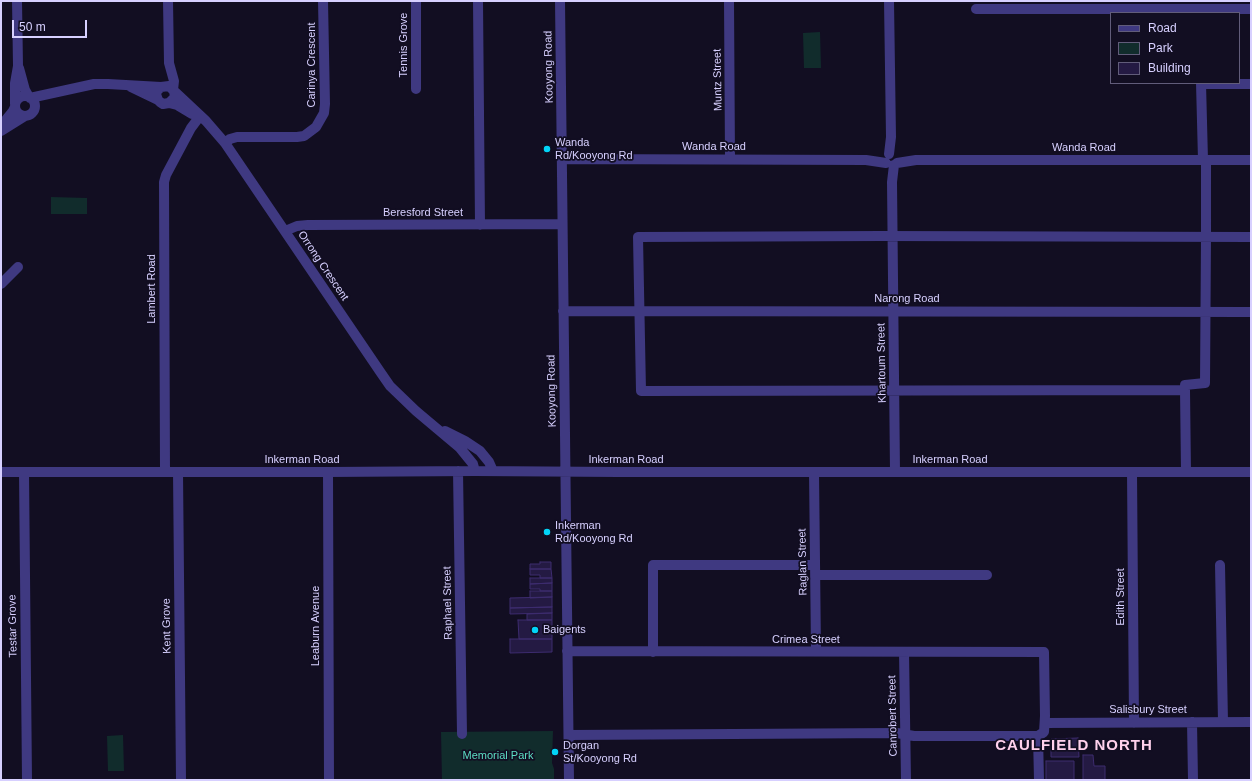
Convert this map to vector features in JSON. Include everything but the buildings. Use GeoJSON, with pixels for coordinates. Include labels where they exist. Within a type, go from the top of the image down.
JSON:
{"type":"FeatureCollection","features":[{"type":"Feature","properties":{"kind":"street"},"geometry":{"type":"LineString","coordinates":[[17,1],[18,66],[15,83],[15,105],[18,113],[30,113]]}},
{"type":"Feature","properties":{"kind":"street"},"geometry":{"type":"LineString","coordinates":[[125,85],[158,100],[163,104],[169,103],[174,97],[174,81],[169,63],[168,1]]}},
{"type":"Feature","properties":{"kind":"street","name":"Carinya Crescent"},"geometry":{"type":"LineString","coordinates":[[224,143],[237,137],[304,136],[321,121],[325,104],[324,1]]}},
{"type":"Feature","properties":{"kind":"street","name":"Tennis Grove"},"geometry":{"type":"LineString","coordinates":[[416,1],[416,89]]}},
{"type":"Feature","properties":{"kind":"street"},"geometry":{"type":"LineString","coordinates":[[478,1],[480,225]]}},
{"type":"Feature","properties":{"kind":"street","name":"Kooyong Road"},"geometry":{"type":"LineString","coordinates":[[560,1],[569,780]]}},
{"type":"Feature","properties":{"kind":"street","name":"Muntz Street"},"geometry":{"type":"LineString","coordinates":[[729,1],[730,159]]}},
{"type":"Feature","properties":{"kind":"street","name":"Khartoum Street"},"geometry":{"type":"LineString","coordinates":[[889,1],[895,472]]}},
{"type":"Feature","properties":{"kind":"street"},"geometry":{"type":"LineString","coordinates":[[976,9],[1251,9]]}},
{"type":"Feature","properties":{"kind":"street"},"geometry":{"type":"LineString","coordinates":[[158,100],[157,91],[162,86],[169,63]]}},
{"type":"Feature","properties":{"kind":"street"},"geometry":{"type":"LineString","coordinates":[[18,66],[25,90],[34,102],[30,113]]}},
{"type":"Feature","properties":{"kind":"street"},"geometry":{"type":"LineString","coordinates":[[1,126],[13,111],[17,100],[22,97],[30,98],[94,84],[169,86],[174,91]]}},
{"type":"Feature","properties":{"kind":"street"},"geometry":{"type":"LineString","coordinates":[[1186,472],[1185,385],[1205,383],[1206,237],[1201,84],[1251,84]]}},
{"type":"Feature","properties":{"kind":"street","name":"Orrong Crescent"},"geometry":{"type":"LineString","coordinates":[[174,91],[212,128],[224,143],[381,373],[402,399],[467,456],[473,464],[475,471]]}},
{"type":"Feature","properties":{"kind":"street"},"geometry":{"type":"LineString","coordinates":[[1,131],[30,113],[40,103],[58,92]]}},
{"type":"Feature","properties":{"kind":"street","name":"Orrong Crescent"},"geometry":{"type":"LineString","coordinates":[[169,103],[177,105],[192,114],[200,116]]}},
{"type":"Feature","properties":{"kind":"street","name":"Lambert Road"},"geometry":{"type":"LineString","coordinates":[[165,472],[164,182],[166,175],[190,128],[200,116]]}},
{"type":"Feature","properties":{"kind":"street","name":"Wanda Road"},"geometry":{"type":"LineString","coordinates":[[562,159],[1251,160]]}},
{"type":"Feature","properties":{"kind":"street","name":"Beresford Street"},"geometry":{"type":"LineString","coordinates":[[285,231],[297,226],[308,225],[562,224]]}},
{"type":"Feature","properties":{"kind":"street"},"geometry":{"type":"LineString","coordinates":[[1185,390],[641,391],[638,237],[1251,237]]}},
{"type":"Feature","properties":{"kind":"street"},"geometry":{"type":"LineString","coordinates":[[1,284],[18,267]]}},
{"type":"Feature","properties":{"kind":"street","name":"Narong Road"},"geometry":{"type":"LineString","coordinates":[[563,311],[1251,312]]}},
{"type":"Feature","properties":{"kind":"street","name":"Orrong Crescent"},"geometry":{"type":"LineString","coordinates":[[431,424],[475,446],[486,457],[493,471]]}},
{"type":"Feature","properties":{"kind":"street","name":"Raphael Street"},"geometry":{"type":"LineString","coordinates":[[458,471],[462,734]]}},
{"type":"Feature","properties":{"kind":"street","name":"Inkerman Road"},"geometry":{"type":"LineString","coordinates":[[1,472],[1251,472]]}},
{"type":"Feature","properties":{"kind":"street","name":"Testar Grove"},"geometry":{"type":"LineString","coordinates":[[24,472],[27,780]]}},
{"type":"Feature","properties":{"kind":"street","name":"Kent Grove"},"geometry":{"type":"LineString","coordinates":[[178,472],[181,780]]}},
{"type":"Feature","properties":{"kind":"street","name":"Leaburn Avenue"},"geometry":{"type":"LineString","coordinates":[[328,472],[329,780]]}},
{"type":"Feature","properties":{"kind":"street","name":"Raglan Street"},"geometry":{"type":"LineString","coordinates":[[814,472],[816,651]]}},
{"type":"Feature","properties":{"kind":"street","name":"Edith Street"},"geometry":{"type":"LineString","coordinates":[[1132,472],[1134,722]]}},
{"type":"Feature","properties":{"kind":"street"},"geometry":{"type":"LineString","coordinates":[[653,652],[653,565],[988,575]]}},
{"type":"Feature","properties":{"kind":"street"},"geometry":{"type":"LineString","coordinates":[[1220,565],[1223,722]]}},
{"type":"Feature","properties":{"kind":"street","name":"Crimea Street"},"geometry":{"type":"LineString","coordinates":[[568,651],[1044,652],[1045,723]]}},
{"type":"Feature","properties":{"kind":"street","name":"Canrobert Street"},"geometry":{"type":"LineString","coordinates":[[904,652],[906,780]]}},
{"type":"Feature","properties":{"kind":"street"},"geometry":{"type":"LineString","coordinates":[[1192,722],[1193,780]]}},
{"type":"Feature","properties":{"kind":"street","name":"Salisbury Street"},"geometry":{"type":"LineString","coordinates":[[1045,723],[1251,722]]}},
{"type":"Feature","properties":{"kind":"street"},"geometry":{"type":"LineString","coordinates":[[569,735],[897,733],[914,736],[1038,736],[1044,732],[1045,723]]}},
{"type":"Feature","properties":{"kind":"street"},"geometry":{"type":"LineString","coordinates":[[1038,736],[1039,780]]}},
{"type":"Feature","properties":{"kind":"green space"},"geometry":{"type":"Polygon","coordinates":[[[820,32],[821,68],[804,68],[803,33],[820,32]]]}},
{"type":"Feature","properties":{"kind":"green space"},"geometry":{"type":"Polygon","coordinates":[[[51,197],[87,198],[87,214],[51,214],[51,197]]]}},
{"type":"Feature","properties":{"kind":"green space","name":"Memorial Park"},"geometry":{"type":"Polygon","coordinates":[[[553,731],[552,763],[554,769],[554,780],[442,780],[441,732],[553,731]]]}},
{"type":"Feature","properties":{"kind":"green space"},"geometry":{"type":"Polygon","coordinates":[[[123,735],[124,771],[108,771],[107,736],[123,735]]]}},
{"type":"Feature","properties":{"kind":"place","name":"Wanda Rd/Kooyong Rd"},"geometry":{"type":"Point","coordinates":[547,149]}},
{"type":"Feature","properties":{"kind":"place","name":"Inkerman Rd/Kooyong Rd"},"geometry":{"type":"Point","coordinates":[547,532]}},
{"type":"Feature","properties":{"kind":"place","name":"Baigents"},"geometry":{"type":"Point","coordinates":[535,630]}},
{"type":"Feature","properties":{"kind":"place","name":"Dorgan St/Kooyong Rd"},"geometry":{"type":"Point","coordinates":[555,752]}},
{"type":"Feature","properties":{"kind":"district","name":"CAULFIELD NORTH"},"geometry":{"type":"Point","coordinates":[1074,746]}}]}
